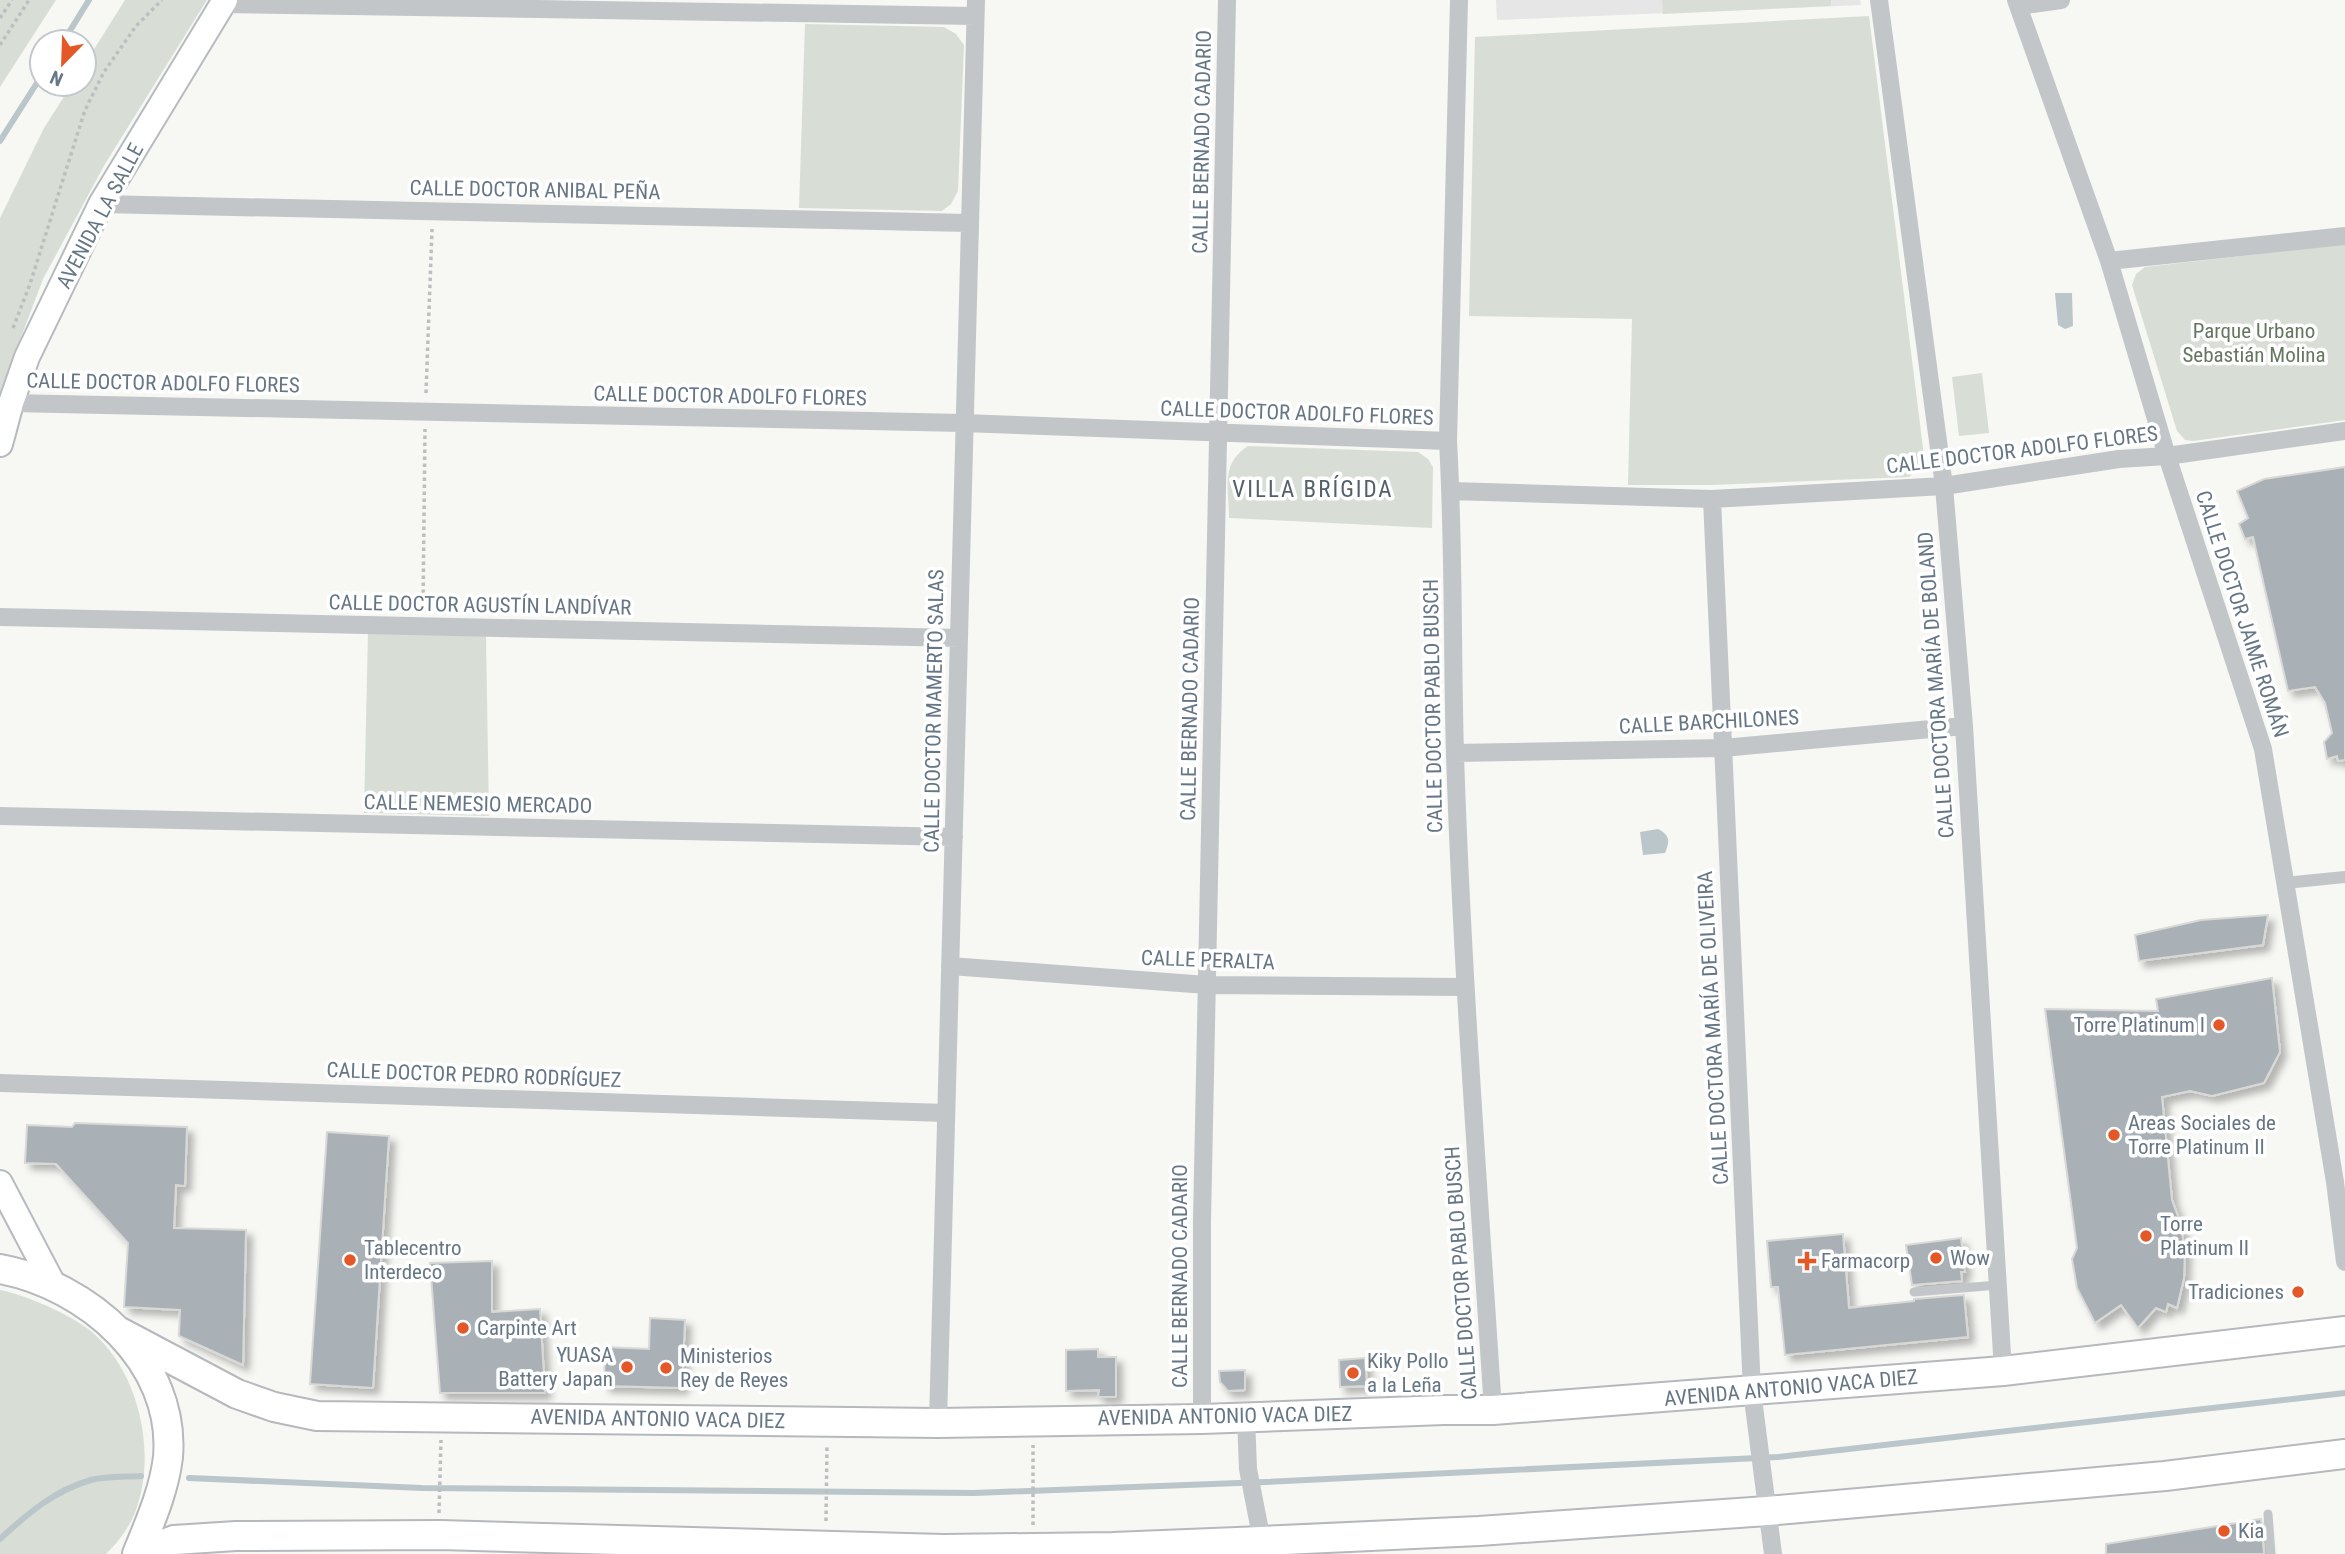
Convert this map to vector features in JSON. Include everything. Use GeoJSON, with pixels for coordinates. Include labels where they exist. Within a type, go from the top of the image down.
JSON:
{"type":"FeatureCollection","features":[{"type":"Feature","properties":{"kind":"highway"},"geometry":{"type":"LineString","coordinates":[[0,1269],[54,1286],[90,1309],[120,1332],[142,1359],[156,1387],[165,1419],[168,1455],[162,1491],[137,1554]]}},
{"type":"Feature","properties":{"kind":"highway","name":"AVENIDA ANTONIO VACA DIEZ"},"geometry":{"type":"LineString","coordinates":[[120,1332],[237,1394],[275,1407],[317,1416],[938,1423],[1202,1419],[1493,1410],[2003,1371],[2345,1331]]}},
{"type":"Feature","properties":{"kind":"highway"},"geometry":{"type":"LineString","coordinates":[[137,1554],[174,1540],[236,1536],[440,1535],[943,1551],[1113,1547],[1265,1548],[1479,1531],[1766,1503],[2165,1476],[2345,1454]]}},
{"type":"Feature","properties":{"kind":"main road","name":"AVENIDA LA SALLE"},"geometry":{"type":"LineString","coordinates":[[0,443],[27,357],[101,204],[223,2]]}},
{"type":"Feature","properties":{"kind":"main road"},"geometry":{"type":"LineString","coordinates":[[0,1183],[54,1286]]}},
{"type":"Feature","properties":{"kind":"street","name":"CALLE BERNADO CADARIO"},"geometry":{"type":"LineString","coordinates":[[1202,1419],[1202,1221],[1227,0]]}},
{"type":"Feature","properties":{"kind":"street","name":"CALLE DOCTOR PABLO BUSCH"},"geometry":{"type":"LineString","coordinates":[[1460,0],[1448,441],[1455,753],[1465,987],[1493,1410]]}},
{"type":"Feature","properties":{"kind":"street","name":"CALLE DOCTORA MARÍA DE BOLAND"},"geometry":{"type":"LineString","coordinates":[[1879,0],[1944,486],[1964,726],[2003,1371]]}},
{"type":"Feature","properties":{"kind":"street"},"geometry":{"type":"LineString","coordinates":[[2017,3],[2061,0]]}},
{"type":"Feature","properties":{"kind":"street"},"geometry":{"type":"LineString","coordinates":[[223,2],[975,8]]}},
{"type":"Feature","properties":{"kind":"street","name":"CALLE DOCTOR JAIME ROMÁN"},"geometry":{"type":"LineString","coordinates":[[2017,3],[2109,261],[2168,456],[2263,749],[2335,1182],[2345,1262]]}},
{"type":"Feature","properties":{"kind":"street","name":"CALLE DOCTOR MAMERTO SALAS"},"geometry":{"type":"LineString","coordinates":[[938,1423],[975,8]]}},
{"type":"Feature","properties":{"kind":"street","name":"CALLE DOCTOR ANIBAL PEÑA"},"geometry":{"type":"LineString","coordinates":[[101,204],[968,223]]}},
{"type":"Feature","properties":{"kind":"street"},"geometry":{"type":"LineString","coordinates":[[2109,261],[2345,236]]}},
{"type":"Feature","properties":{"kind":"street","name":"CALLE DOCTOR ADOLFO FLORES"},"geometry":{"type":"LineString","coordinates":[[11,403],[963,423],[1448,441]]}},
{"type":"Feature","properties":{"kind":"street","name":"CALLE DOCTOR ADOLFO FLORES"},"geometry":{"type":"LineString","coordinates":[[1451,491],[1712,499],[1944,486],[2119,459],[2168,456],[2345,430]]}},
{"type":"Feature","properties":{"kind":"street","name":"CALLE DOCTORA MARÍA DE OLIVEIRA"},"geometry":{"type":"LineString","coordinates":[[1712,499],[1752,1391],[1773,1554]]}},
{"type":"Feature","properties":{"kind":"street","name":"CALLE DOCTOR AGUSTÍN LANDÍVAR"},"geometry":{"type":"LineString","coordinates":[[0,617],[959,638]]}},
{"type":"Feature","properties":{"kind":"street","name":"CALLE BARCHILONES"},"geometry":{"type":"LineString","coordinates":[[1455,753],[1723,748],[1964,726]]}},
{"type":"Feature","properties":{"kind":"street","name":"CALLE NEMESIO MERCADO"},"geometry":{"type":"LineString","coordinates":[[0,816],[954,836]]}},
{"type":"Feature","properties":{"kind":"street"},"geometry":{"type":"LineString","coordinates":[[2285,883],[2345,877]]}},
{"type":"Feature","properties":{"kind":"street","name":"CALLE PERALTA"},"geometry":{"type":"LineString","coordinates":[[950,966],[1207,985],[1465,987]]}},
{"type":"Feature","properties":{"kind":"street","name":"CALLE DOCTOR PEDRO RODRÍGUEZ"},"geometry":{"type":"LineString","coordinates":[[0,1083],[946,1113]]}},
{"type":"Feature","properties":{"kind":"street"},"geometry":{"type":"LineString","coordinates":[[1246,1417],[1248,1469],[1265,1548]]}},
{"type":"Feature","properties":{"kind":"lane"},"geometry":{"type":"LineString","coordinates":[[1914,1292],[1998,1285]]}},
{"type":"Feature","properties":{"kind":"lane"},"geometry":{"type":"LineString","coordinates":[[2268,1514],[2271,1554]]}},
{"type":"Feature","properties":{"kind":"path"},"geometry":{"type":"LineString","coordinates":[[0,18],[12,0]]}},
{"type":"Feature","properties":{"kind":"path"},"geometry":{"type":"LineString","coordinates":[[0,45],[29,0]]}},
{"type":"Feature","properties":{"kind":"path"},"geometry":{"type":"LineString","coordinates":[[10,336],[30,284],[85,110],[104,72],[136,26],[162,0]]}},
{"type":"Feature","properties":{"kind":"path"},"geometry":{"type":"LineString","coordinates":[[439,1505],[440,1470]]}},
{"type":"Feature","properties":{"kind":"path"},"geometry":{"type":"LineString","coordinates":[[827,1472],[827,1508]]}},
{"type":"Feature","properties":{"kind":"path"},"geometry":{"type":"LineString","coordinates":[[1033,1476],[1033,1503]]}},
{"type":"Feature","properties":{"kind":"shaded area"},"geometry":{"type":"Polygon","coordinates":[[[1496,0],[1860,0],[1861,5],[1497,20],[1496,0]]]}},
{"type":"Feature","properties":{"kind":"shaded area"},"geometry":{"type":"Polygon","coordinates":[[[2055,293],[2072,293],[2073,326],[2065,329],[2058,325],[2055,293]]]}},
{"type":"Feature","properties":{"kind":"shaded area"},"geometry":{"type":"Polygon","coordinates":[[[1658,829],[1668,839],[1665,853],[1643,855],[1640,832],[1658,829]]]}},
{"type":"Feature","properties":{"kind":"green space"},"geometry":{"type":"Polygon","coordinates":[[[0,0],[56,0],[38,28],[28,28],[28,44],[0,87],[0,0]]]}},
{"type":"Feature","properties":{"kind":"green space"},"geometry":{"type":"Polygon","coordinates":[[[125,0],[207,0],[105,164],[43,279],[0,393],[0,218],[44,128],[63,98],[98,98],[98,43],[125,0]]]}},
{"type":"Feature","properties":{"kind":"green space"},"geometry":{"type":"Polygon","coordinates":[[[1662,0],[1831,0],[1831,6],[1663,14],[1662,0]]]}},
{"type":"Feature","properties":{"kind":"green space"},"geometry":{"type":"Polygon","coordinates":[[[1869,16],[1924,456],[1919,468],[1909,477],[1710,485],[1628,485],[1632,319],[1469,316],[1475,37],[1869,16]]]}},
{"type":"Feature","properties":{"kind":"green space"},"geometry":{"type":"Polygon","coordinates":[[[805,24],[944,27],[956,34],[964,45],[958,191],[951,204],[942,211],[799,208],[805,24]]]}},
{"type":"Feature","properties":{"kind":"green space","name":"Parque Urbano Sebastián Molina"},"geometry":{"type":"Polygon","coordinates":[[[2345,244],[2345,420],[2185,440],[2177,431],[2132,285],[2136,274],[2145,267],[2345,244]]]}},
{"type":"Feature","properties":{"kind":"green space"},"geometry":{"type":"Polygon","coordinates":[[[1982,373],[1989,433],[1959,436],[1952,377],[1982,373]]]}},
{"type":"Feature","properties":{"kind":"green space"},"geometry":{"type":"Polygon","coordinates":[[[1248,446],[1418,452],[1428,459],[1433,467],[1432,528],[1229,518],[1230,469],[1239,453],[1248,446]]]}},
{"type":"Feature","properties":{"kind":"green space"},"geometry":{"type":"Polygon","coordinates":[[[368,631],[486,636],[489,816],[364,813],[368,631]]]}},
{"type":"Feature","properties":{"kind":"green space"},"geometry":{"type":"Polygon","coordinates":[[[0,1290],[48,1306],[92,1332],[122,1369],[132,1391],[140,1414],[144,1439],[142,1487],[131,1522],[106,1554],[0,1554],[0,1290]]]}},
{"type":"Feature","properties":{"kind":"building"},"geometry":{"type":"Polygon","coordinates":[[[2345,467],[2345,760],[2338,761],[2337,756],[2327,759],[2324,742],[2332,733],[2325,703],[2315,687],[2288,691],[2253,537],[2245,539],[2239,524],[2248,518],[2237,491],[2264,479],[2345,467]]]}},
{"type":"Feature","properties":{"kind":"building"},"geometry":{"type":"Polygon","coordinates":[[[2268,915],[2263,945],[2139,961],[2135,935],[2201,920],[2268,915]]]}},
{"type":"Feature","properties":{"kind":"building"},"geometry":{"type":"Polygon","coordinates":[[[2272,978],[2280,1052],[2264,1083],[2212,1096],[2190,1091],[2162,1097],[2172,1200],[2180,1222],[2185,1250],[2184,1278],[2177,1308],[2168,1304],[2166,1312],[2156,1308],[2138,1328],[2121,1305],[2095,1323],[2077,1288],[2072,1259],[2077,1248],[2045,1009],[2158,1011],[2156,999],[2272,978]]]}},
{"type":"Feature","properties":{"kind":"building"},"geometry":{"type":"Polygon","coordinates":[[[75,1123],[187,1127],[185,1186],[176,1185],[174,1228],[246,1230],[243,1365],[179,1336],[180,1310],[124,1307],[128,1243],[56,1164],[25,1163],[27,1125],[72,1127],[75,1123]]]}},
{"type":"Feature","properties":{"kind":"building","name":"Tablecentro Interdeco"},"geometry":{"type":"Polygon","coordinates":[[[327,1132],[389,1136],[373,1388],[310,1384],[327,1132]]]}},
{"type":"Feature","properties":{"kind":"building"},"geometry":{"type":"Polygon","coordinates":[[[1843,1234],[1849,1308],[1964,1295],[1968,1337],[1785,1355],[1778,1287],[1771,1287],[1767,1241],[1843,1234]]]}},
{"type":"Feature","properties":{"kind":"building","name":"Wow"},"geometry":{"type":"Polygon","coordinates":[[[1961,1238],[1965,1272],[1961,1272],[1962,1281],[1912,1285],[1906,1245],[1961,1238]]]}},
{"type":"Feature","properties":{"kind":"building","name":"Carpinte Art"},"geometry":{"type":"Polygon","coordinates":[[[492,1261],[492,1312],[540,1309],[545,1393],[440,1393],[430,1263],[492,1261]]]}},
{"type":"Feature","properties":{"kind":"building"},"geometry":{"type":"Polygon","coordinates":[[[650,1318],[685,1320],[682,1388],[604,1386],[605,1347],[649,1349],[650,1318]]]}},
{"type":"Feature","properties":{"kind":"building"},"geometry":{"type":"Polygon","coordinates":[[[1098,1349],[1098,1357],[1116,1357],[1116,1397],[1098,1397],[1099,1390],[1066,1391],[1066,1350],[1098,1349]]]}},
{"type":"Feature","properties":{"kind":"building","name":"Kiky Pollo a la Leña"},"geometry":{"type":"Polygon","coordinates":[[[1365,1358],[1367,1386],[1340,1387],[1339,1360],[1365,1358]]]}},
{"type":"Feature","properties":{"kind":"building"},"geometry":{"type":"Polygon","coordinates":[[[1245,1370],[1245,1390],[1228,1391],[1220,1382],[1219,1371],[1245,1370]]]}},
{"type":"Feature","properties":{"kind":"building","name":"Kia"},"geometry":{"type":"Polygon","coordinates":[[[2261,1519],[2264,1554],[2106,1554],[2106,1544],[2261,1519]]]}},
{"type":"Feature","properties":{"kind":"waterway"},"geometry":{"type":"LineString","coordinates":[[72,28],[89,0]]}},
{"type":"Feature","properties":{"kind":"waterway"},"geometry":{"type":"LineString","coordinates":[[0,141],[28,97]]}},
{"type":"Feature","properties":{"kind":"waterway"},"geometry":{"type":"LineString","coordinates":[[189,1478],[422,1488],[974,1493],[1265,1482],[1778,1457],[2345,1393]]}},
{"type":"Feature","properties":{"kind":"waterway"},"geometry":{"type":"LineString","coordinates":[[0,1539],[31,1512],[78,1484],[109,1477],[141,1476]]}},
{"type":"Feature","properties":{"kind":"place","name":"Torre Platinum I"},"geometry":{"type":"Point","coordinates":[2219,1025]}},
{"type":"Feature","properties":{"kind":"place","name":"Areas Sociales de Torre Platinum II"},"geometry":{"type":"Point","coordinates":[2114,1135]}},
{"type":"Feature","properties":{"kind":"place","name":"Torre Platinum II"},"geometry":{"type":"Point","coordinates":[2146,1236]}},
{"type":"Feature","properties":{"kind":"place","name":"Wow"},"geometry":{"type":"Point","coordinates":[1936,1258]}},
{"type":"Feature","properties":{"kind":"place","name":"Tablecentro Interdeco"},"geometry":{"type":"Point","coordinates":[350,1260]}},
{"type":"Feature","properties":{"kind":"place","name":"Farmacorp"},"geometry":{"type":"Point","coordinates":[1807,1261]}},
{"type":"Feature","properties":{"kind":"place","name":"Tradiciones"},"geometry":{"type":"Point","coordinates":[2298,1292]}},
{"type":"Feature","properties":{"kind":"place","name":"Carpinte Art"},"geometry":{"type":"Point","coordinates":[463,1328]}},
{"type":"Feature","properties":{"kind":"place","name":"YUASA Battery Japan"},"geometry":{"type":"Point","coordinates":[627,1367]}},
{"type":"Feature","properties":{"kind":"place","name":"Ministerios Rey de Reyes"},"geometry":{"type":"Point","coordinates":[666,1368]}},
{"type":"Feature","properties":{"kind":"place","name":"Kiky Pollo a la Leña"},"geometry":{"type":"Point","coordinates":[1353,1373]}},
{"type":"Feature","properties":{"kind":"place","name":"Kia"},"geometry":{"type":"Point","coordinates":[2224,1531]}},
{"type":"Feature","properties":{"kind":"district","name":"VILLA BRÍGIDA"},"geometry":{"type":"Point","coordinates":[1313,489]}}]}
